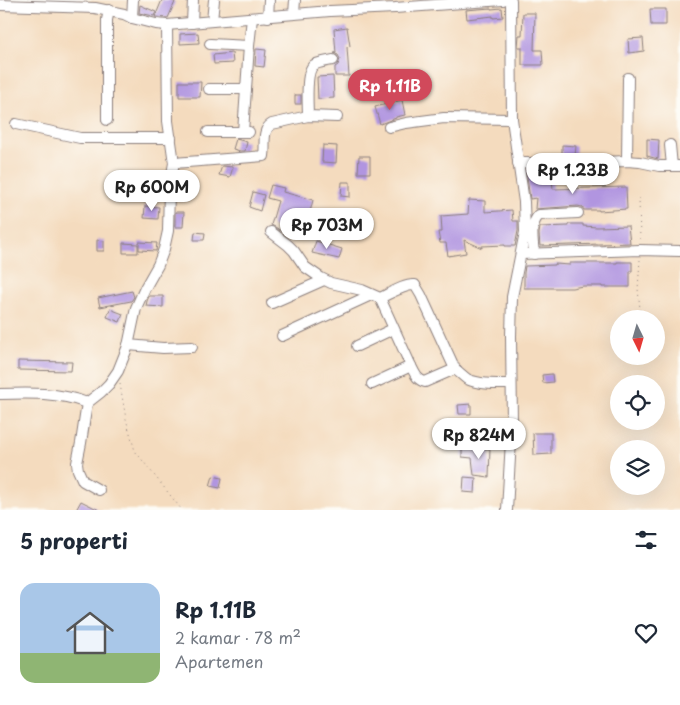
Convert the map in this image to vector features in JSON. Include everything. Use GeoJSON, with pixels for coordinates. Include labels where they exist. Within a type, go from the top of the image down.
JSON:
{"type":"FeatureCollection","features":[{"type":"Feature","properties":{"kind":"street"},"geometry":{"type":"LineString","coordinates":[[132,18],[133,0]]}},
{"type":"Feature","properties":{"kind":"street"},"geometry":{"type":"LineString","coordinates":[[192,23],[193,0]]}},
{"type":"Feature","properties":{"kind":"street"},"geometry":{"type":"LineString","coordinates":[[212,21],[214,0]]}},
{"type":"Feature","properties":{"kind":"street"},"geometry":{"type":"LineString","coordinates":[[268,17],[269,0]]}},
{"type":"Feature","properties":{"kind":"street"},"geometry":{"type":"LineString","coordinates":[[294,14],[295,0]]}},
{"type":"Feature","properties":{"kind":"street"},"geometry":{"type":"LineString","coordinates":[[0,5],[32,3],[95,8],[109,10],[156,24],[167,25],[268,17],[352,5],[503,0]]}},
{"type":"Feature","properties":{"kind":"street"},"geometry":{"type":"LineString","coordinates":[[507,510],[512,423],[510,336],[512,297],[525,232],[525,217],[512,119],[511,0]]}},
{"type":"Feature","properties":{"kind":"street"},"geometry":{"type":"LineString","coordinates":[[107,120],[107,20],[109,10]]}},
{"type":"Feature","properties":{"kind":"street"},"geometry":{"type":"LineString","coordinates":[[208,132],[247,132],[246,89],[252,18]]}},
{"type":"Feature","properties":{"kind":"street"},"geometry":{"type":"LineString","coordinates":[[99,490],[83,481],[78,470],[77,463],[86,403],[109,384],[118,371],[128,345],[136,308],[158,265],[168,231],[170,190],[174,163],[168,121],[167,25]]}},
{"type":"Feature","properties":{"kind":"street"},"geometry":{"type":"LineString","coordinates":[[210,44],[249,46]]}},
{"type":"Feature","properties":{"kind":"street"},"geometry":{"type":"LineString","coordinates":[[308,116],[310,70],[315,64],[333,60]]}},
{"type":"Feature","properties":{"kind":"street"},"geometry":{"type":"LineString","coordinates":[[627,161],[628,78]]}},
{"type":"Feature","properties":{"kind":"street"},"geometry":{"type":"LineString","coordinates":[[208,89],[246,89]]}},
{"type":"Feature","properties":{"kind":"street"},"geometry":{"type":"LineString","coordinates":[[174,163],[264,156],[265,132],[268,126],[308,116],[337,117]]}},
{"type":"Feature","properties":{"kind":"street"},"geometry":{"type":"LineString","coordinates":[[389,128],[406,123],[444,118],[512,119]]}},
{"type":"Feature","properties":{"kind":"street"},"geometry":{"type":"LineString","coordinates":[[16,124],[80,138],[171,138]]}},
{"type":"Feature","properties":{"kind":"street"},"geometry":{"type":"LineString","coordinates":[[518,163],[627,161],[659,166],[676,166],[670,144]]}},
{"type":"Feature","properties":{"kind":"street"},"geometry":{"type":"LineString","coordinates":[[534,254],[532,230],[536,217],[539,215],[578,213]]}},
{"type":"Feature","properties":{"kind":"street"},"geometry":{"type":"LineString","coordinates":[[271,232],[294,250],[305,267],[313,274],[324,280],[362,290],[376,297],[416,377],[420,381],[425,382],[455,369]]}},
{"type":"Feature","properties":{"kind":"street"},"geometry":{"type":"LineString","coordinates":[[521,254],[640,250],[680,251]]}},
{"type":"Feature","properties":{"kind":"street"},"geometry":{"type":"LineString","coordinates":[[272,303],[324,280]]}},
{"type":"Feature","properties":{"kind":"street"},"geometry":{"type":"LineString","coordinates":[[282,336],[376,297],[414,285],[421,295],[455,369],[470,380],[511,384]]}},
{"type":"Feature","properties":{"kind":"street"},"geometry":{"type":"LineString","coordinates":[[357,346],[394,330]]}},
{"type":"Feature","properties":{"kind":"street"},"geometry":{"type":"LineString","coordinates":[[128,345],[163,348],[192,347]]}},
{"type":"Feature","properties":{"kind":"street"},"geometry":{"type":"LineString","coordinates":[[372,384],[411,366]]}},
{"type":"Feature","properties":{"kind":"street"},"geometry":{"type":"LineString","coordinates":[[0,394],[64,396],[86,403]]}},
{"type":"Feature","properties":{"kind":"path"},"geometry":{"type":"LineString","coordinates":[[118,371],[126,419],[135,451],[182,510]]}},
{"type":"Feature","properties":{"kind":"building"},"geometry":{"type":"Polygon","coordinates":[[[162,0],[175,2],[168,18],[155,17],[162,0]]]}},
{"type":"Feature","properties":{"kind":"building"},"geometry":{"type":"Polygon","coordinates":[[[140,5],[156,12],[154,16],[139,13],[140,5]]]}},
{"type":"Feature","properties":{"kind":"building"},"geometry":{"type":"Polygon","coordinates":[[[502,8],[503,17],[493,18],[493,16],[467,19],[466,10],[502,8]]]}},
{"type":"Feature","properties":{"kind":"building"},"geometry":{"type":"Polygon","coordinates":[[[650,9],[666,9],[666,25],[651,25],[650,9]]]}},
{"type":"Feature","properties":{"kind":"building"},"geometry":{"type":"Polygon","coordinates":[[[523,13],[535,13],[534,50],[542,50],[543,65],[522,65],[522,47],[518,47],[519,35],[522,35],[523,13]]]}},
{"type":"Feature","properties":{"kind":"building"},"geometry":{"type":"Polygon","coordinates":[[[347,27],[350,46],[347,47],[349,76],[335,76],[335,67],[340,59],[334,53],[336,53],[334,29],[347,27]]]}},
{"type":"Feature","properties":{"kind":"building"},"geometry":{"type":"Polygon","coordinates":[[[198,33],[199,43],[180,44],[180,34],[198,33]]]}},
{"type":"Feature","properties":{"kind":"building"},"geometry":{"type":"Polygon","coordinates":[[[643,38],[644,51],[629,53],[628,39],[643,38]]]}},
{"type":"Feature","properties":{"kind":"building"},"geometry":{"type":"Polygon","coordinates":[[[256,49],[266,50],[264,67],[255,66],[256,49]]]}},
{"type":"Feature","properties":{"kind":"building"},"geometry":{"type":"Polygon","coordinates":[[[232,53],[233,63],[214,64],[213,55],[232,53]]]}},
{"type":"Feature","properties":{"kind":"building"},"geometry":{"type":"Polygon","coordinates":[[[333,76],[334,98],[318,99],[317,77],[333,76]]]}},
{"type":"Feature","properties":{"kind":"building"},"geometry":{"type":"Polygon","coordinates":[[[179,82],[201,82],[200,97],[179,97],[179,82]]]}},
{"type":"Feature","properties":{"kind":"building"},"geometry":{"type":"Polygon","coordinates":[[[295,95],[301,95],[301,104],[295,104],[295,95]]]}},
{"type":"Feature","properties":{"kind":"building"},"geometry":{"type":"Polygon","coordinates":[[[402,100],[405,115],[380,124],[375,107],[402,100]]]}},
{"type":"Feature","properties":{"kind":"building"},"geometry":{"type":"Polygon","coordinates":[[[236,139],[247,142],[245,151],[233,149],[236,139]]]}},
{"type":"Feature","properties":{"kind":"building"},"geometry":{"type":"Polygon","coordinates":[[[647,139],[659,140],[658,159],[647,156],[647,139]]]}},
{"type":"Feature","properties":{"kind":"building"},"geometry":{"type":"Polygon","coordinates":[[[323,145],[337,146],[336,163],[322,162],[323,145]]]}},
{"type":"Feature","properties":{"kind":"building"},"geometry":{"type":"Polygon","coordinates":[[[562,145],[576,146],[575,156],[562,156],[562,145]]]}},
{"type":"Feature","properties":{"kind":"building"},"geometry":{"type":"Polygon","coordinates":[[[359,156],[370,156],[370,173],[358,173],[359,156]]]}},
{"type":"Feature","properties":{"kind":"building"},"geometry":{"type":"Polygon","coordinates":[[[222,166],[233,167],[230,177],[219,175],[222,166]]]}},
{"type":"Feature","properties":{"kind":"building"},"geometry":{"type":"Polygon","coordinates":[[[526,170],[551,170],[553,189],[626,187],[627,209],[599,211],[584,210],[578,206],[535,209],[536,198],[530,199],[526,170]]]}},
{"type":"Feature","properties":{"kind":"building"},"geometry":{"type":"Polygon","coordinates":[[[342,182],[350,182],[350,197],[341,196],[342,182]]]}},
{"type":"Feature","properties":{"kind":"building"},"geometry":{"type":"Polygon","coordinates":[[[271,185],[284,188],[283,192],[313,200],[308,220],[317,222],[315,229],[305,227],[302,237],[281,231],[271,225],[278,201],[267,198],[271,185]]]}},
{"type":"Feature","properties":{"kind":"building"},"geometry":{"type":"Polygon","coordinates":[[[253,192],[264,195],[260,211],[249,207],[253,192]]]}},
{"type":"Feature","properties":{"kind":"building"},"geometry":{"type":"Polygon","coordinates":[[[469,200],[485,201],[485,212],[512,210],[513,221],[518,221],[515,246],[482,246],[482,248],[464,240],[466,253],[448,256],[446,243],[440,243],[438,232],[442,232],[441,216],[468,214],[469,200]]]}},
{"type":"Feature","properties":{"kind":"building"},"geometry":{"type":"Polygon","coordinates":[[[145,206],[159,207],[158,219],[144,218],[145,206]]]}},
{"type":"Feature","properties":{"kind":"building"},"geometry":{"type":"Polygon","coordinates":[[[175,212],[184,212],[183,227],[175,227],[175,212]]]}},
{"type":"Feature","properties":{"kind":"building"},"geometry":{"type":"Polygon","coordinates":[[[568,224],[583,224],[583,226],[597,227],[628,226],[630,243],[540,246],[540,227],[568,226],[568,224]]]}},
{"type":"Feature","properties":{"kind":"building"},"geometry":{"type":"Polygon","coordinates":[[[195,232],[205,233],[204,240],[194,240],[195,232]]]}},
{"type":"Feature","properties":{"kind":"building"},"geometry":{"type":"Polygon","coordinates":[[[97,240],[104,241],[104,251],[97,251],[97,240]]]}},
{"type":"Feature","properties":{"kind":"building"},"geometry":{"type":"Polygon","coordinates":[[[316,241],[342,249],[339,259],[312,253],[316,241]]]}},
{"type":"Feature","properties":{"kind":"building"},"geometry":{"type":"Polygon","coordinates":[[[139,242],[157,243],[156,251],[139,250],[139,242]]]}},
{"type":"Feature","properties":{"kind":"building"},"geometry":{"type":"Polygon","coordinates":[[[123,243],[138,244],[138,253],[123,253],[123,243]]]}},
{"type":"Feature","properties":{"kind":"building"},"geometry":{"type":"Polygon","coordinates":[[[632,262],[630,287],[524,288],[525,266],[632,262]]]}},
{"type":"Feature","properties":{"kind":"building"},"geometry":{"type":"Polygon","coordinates":[[[132,291],[134,297],[131,301],[100,307],[98,298],[132,291]]]}},
{"type":"Feature","properties":{"kind":"building"},"geometry":{"type":"Polygon","coordinates":[[[149,296],[163,296],[163,307],[146,306],[149,296]]]}},
{"type":"Feature","properties":{"kind":"building"},"geometry":{"type":"Polygon","coordinates":[[[110,309],[123,314],[120,322],[107,317],[110,309]]]}},
{"type":"Feature","properties":{"kind":"building"},"geometry":{"type":"Polygon","coordinates":[[[18,361],[72,362],[71,371],[18,370],[18,361]]]}},
{"type":"Feature","properties":{"kind":"building"},"geometry":{"type":"Polygon","coordinates":[[[552,374],[553,382],[543,383],[542,375],[552,374]]]}},
{"type":"Feature","properties":{"kind":"building"},"geometry":{"type":"Polygon","coordinates":[[[471,404],[471,414],[459,414],[458,405],[471,404]]]}},
{"type":"Feature","properties":{"kind":"building"},"geometry":{"type":"Polygon","coordinates":[[[533,433],[551,433],[551,454],[534,455],[533,433]]]}},
{"type":"Feature","properties":{"kind":"building"},"geometry":{"type":"Polygon","coordinates":[[[462,447],[490,449],[489,477],[474,475],[472,458],[462,457],[462,447]]]}},
{"type":"Feature","properties":{"kind":"building"},"geometry":{"type":"Polygon","coordinates":[[[213,476],[222,478],[220,488],[210,486],[213,476]]]}},
{"type":"Feature","properties":{"kind":"building"},"geometry":{"type":"Polygon","coordinates":[[[464,477],[476,478],[475,493],[463,492],[464,477]]]}},
{"type":"Feature","properties":{"kind":"building"},"geometry":{"type":"Polygon","coordinates":[[[81,501],[99,510],[76,510],[81,501]]]}}]}
